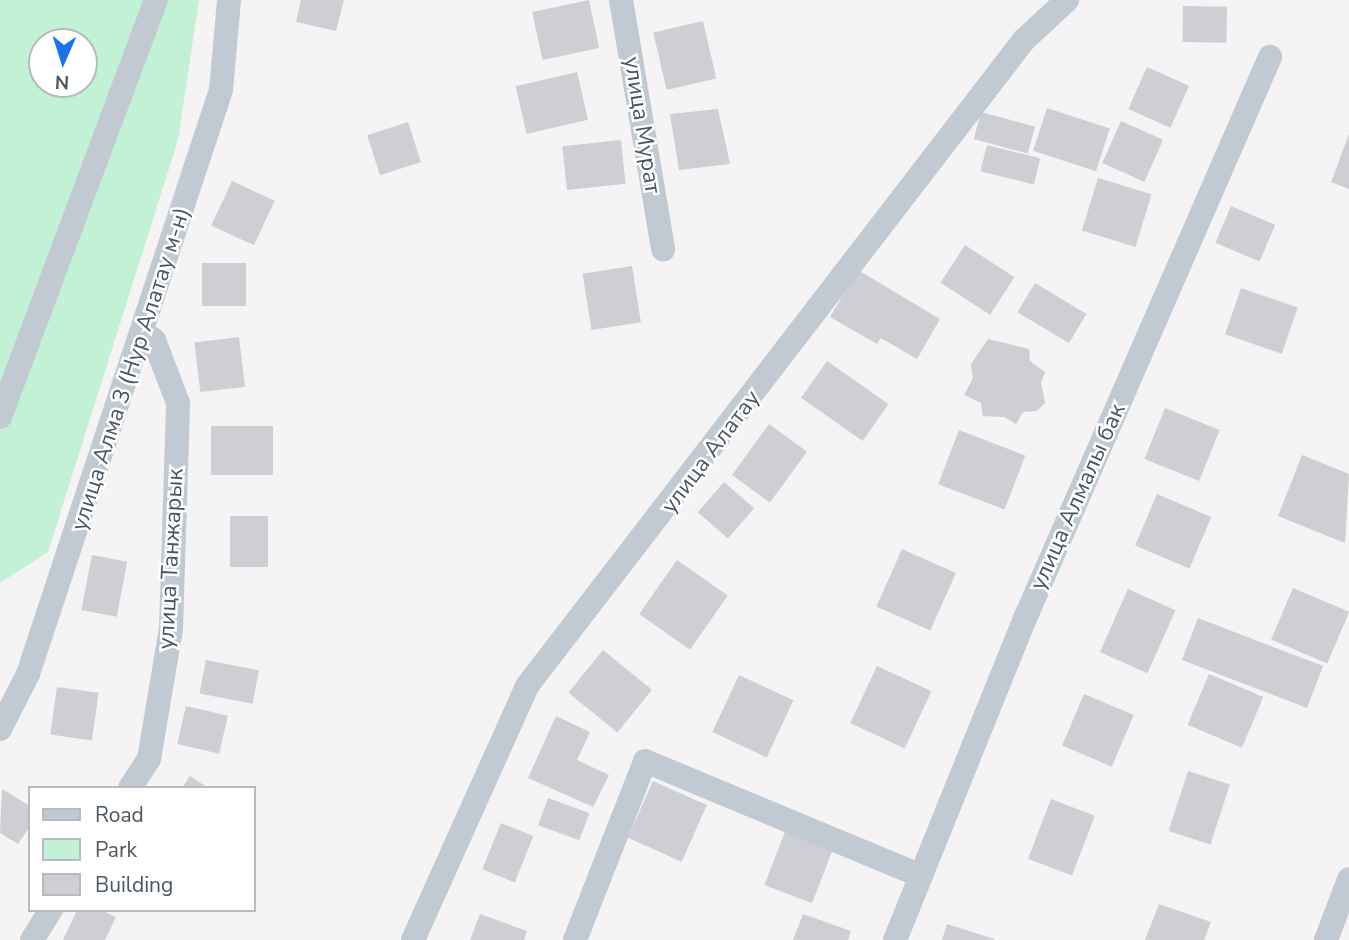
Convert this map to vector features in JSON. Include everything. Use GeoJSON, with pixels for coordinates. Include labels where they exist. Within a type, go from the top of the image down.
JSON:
{"type":"FeatureCollection","features":[{"type":"Feature","properties":{"kind":"street"},"geometry":{"type":"LineString","coordinates":[[0,417],[156,0]]}},
{"type":"Feature","properties":{"kind":"street","name":"улица Алма 3 (Нур Алатау м-н)"},"geometry":{"type":"LineString","coordinates":[[0,729],[28,674],[143,333],[221,90],[229,0]]}},
{"type":"Feature","properties":{"kind":"street","name":"улица Мурат"},"geometry":{"type":"LineString","coordinates":[[621,0],[663,249]]}},
{"type":"Feature","properties":{"kind":"street","name":"улица Алатау"},"geometry":{"type":"LineString","coordinates":[[413,940],[527,686],[567,641],[1024,40],[1067,0]]}},
{"type":"Feature","properties":{"kind":"street","name":"улица Алмалы бак"},"geometry":{"type":"LineString","coordinates":[[895,940],[1033,601],[1270,57]]}},
{"type":"Feature","properties":{"kind":"street","name":"улица Танжарык"},"geometry":{"type":"LineString","coordinates":[[131,786],[149,759],[171,629],[178,403],[154,340],[143,333]]}},
{"type":"Feature","properties":{"kind":"street"},"geometry":{"type":"LineString","coordinates":[[575,940],[645,761],[921,876]]}},
{"type":"Feature","properties":{"kind":"street"},"geometry":{"type":"LineString","coordinates":[[1326,940],[1349,879]]}},
{"type":"Feature","properties":{"kind":"street"},"geometry":{"type":"LineString","coordinates":[[32,940],[50,912]]}},
{"type":"Feature","properties":{"kind":"green space"},"geometry":{"type":"Polygon","coordinates":[[[0,0],[199,0],[178,140],[48,552],[0,583],[0,0]]]}},
{"type":"Feature","properties":{"kind":"building"},"geometry":{"type":"Polygon","coordinates":[[[301,0],[344,0],[336,31],[296,22],[301,0]]]}},
{"type":"Feature","properties":{"kind":"building"},"geometry":{"type":"Polygon","coordinates":[[[589,0],[599,48],[542,60],[532,12],[589,0]]]}},
{"type":"Feature","properties":{"kind":"building"},"geometry":{"type":"Polygon","coordinates":[[[1183,6],[1227,7],[1226,43],[1182,42],[1183,6]]]}},
{"type":"Feature","properties":{"kind":"building"},"geometry":{"type":"Polygon","coordinates":[[[703,21],[716,78],[667,90],[653,32],[703,21]]]}},
{"type":"Feature","properties":{"kind":"building"},"geometry":{"type":"Polygon","coordinates":[[[1147,67],[1189,86],[1170,128],[1128,109],[1147,67]]]}},
{"type":"Feature","properties":{"kind":"building"},"geometry":{"type":"Polygon","coordinates":[[[577,72],[588,120],[527,134],[516,86],[577,72]]]}},
{"type":"Feature","properties":{"kind":"building"},"geometry":{"type":"Polygon","coordinates":[[[1047,108],[1110,128],[1096,171],[1033,151],[1047,108]]]}},
{"type":"Feature","properties":{"kind":"building"},"geometry":{"type":"Polygon","coordinates":[[[718,109],[730,164],[679,170],[670,114],[718,109]]]}},
{"type":"Feature","properties":{"kind":"building"},"geometry":{"type":"Polygon","coordinates":[[[981,112],[1035,126],[1028,154],[974,139],[981,112]]]}},
{"type":"Feature","properties":{"kind":"building"},"geometry":{"type":"Polygon","coordinates":[[[1121,121],[1163,140],[1144,182],[1102,163],[1121,121]]]}},
{"type":"Feature","properties":{"kind":"building"},"geometry":{"type":"Polygon","coordinates":[[[408,122],[421,162],[380,175],[367,135],[408,122]]]}},
{"type":"Feature","properties":{"kind":"building"},"geometry":{"type":"Polygon","coordinates":[[[1349,134],[1349,189],[1331,182],[1349,134]]]}},
{"type":"Feature","properties":{"kind":"building"},"geometry":{"type":"Polygon","coordinates":[[[621,140],[626,184],[567,190],[562,146],[621,140]]]}},
{"type":"Feature","properties":{"kind":"building"},"geometry":{"type":"Polygon","coordinates":[[[987,145],[1040,158],[1034,185],[980,171],[987,145]]]}},
{"type":"Feature","properties":{"kind":"building"},"geometry":{"type":"Polygon","coordinates":[[[1098,178],[1152,194],[1135,247],[1082,231],[1098,178]]]}},
{"type":"Feature","properties":{"kind":"building"},"geometry":{"type":"Polygon","coordinates":[[[232,181],[275,201],[254,245],[211,225],[232,181]]]}},
{"type":"Feature","properties":{"kind":"building"},"geometry":{"type":"Polygon","coordinates":[[[1231,206],[1275,225],[1260,262],[1215,243],[1231,206]]]}},
{"type":"Feature","properties":{"kind":"building"},"geometry":{"type":"Polygon","coordinates":[[[965,245],[1014,277],[990,315],[940,283],[965,245]]]}},
{"type":"Feature","properties":{"kind":"building"},"geometry":{"type":"Polygon","coordinates":[[[202,263],[246,263],[246,306],[202,306],[202,263]]]}},
{"type":"Feature","properties":{"kind":"building"},"geometry":{"type":"Polygon","coordinates":[[[632,266],[641,322],[592,330],[583,274],[632,266]]]}},
{"type":"Feature","properties":{"kind":"building"},"geometry":{"type":"Polygon","coordinates":[[[858,270],[940,319],[917,359],[881,338],[877,344],[830,317],[858,270]]]}},
{"type":"Feature","properties":{"kind":"building"},"geometry":{"type":"Polygon","coordinates":[[[1035,283],[1086,314],[1069,343],[1017,312],[1035,283]]]}},
{"type":"Feature","properties":{"kind":"building"},"geometry":{"type":"Polygon","coordinates":[[[1241,288],[1298,308],[1282,354],[1225,334],[1241,288]]]}},
{"type":"Feature","properties":{"kind":"building"},"geometry":{"type":"Polygon","coordinates":[[[239,337],[245,387],[200,392],[194,342],[239,337]]]}},
{"type":"Feature","properties":{"kind":"building"},"geometry":{"type":"Polygon","coordinates":[[[988,339],[1029,349],[1030,361],[1045,372],[1041,383],[1045,403],[1037,411],[1023,412],[1016,424],[1004,417],[983,416],[981,403],[964,395],[973,378],[971,364],[988,339]]]}},
{"type":"Feature","properties":{"kind":"building"},"geometry":{"type":"Polygon","coordinates":[[[827,361],[888,404],[863,441],[801,398],[827,361]]]}},
{"type":"Feature","properties":{"kind":"building"},"geometry":{"type":"Polygon","coordinates":[[[1165,408],[1220,430],[1199,481],[1144,459],[1165,408]]]}},
{"type":"Feature","properties":{"kind":"building"},"geometry":{"type":"Polygon","coordinates":[[[769,424],[807,452],[770,503],[732,475],[769,424]]]}},
{"type":"Feature","properties":{"kind":"building"},"geometry":{"type":"Polygon","coordinates":[[[211,426],[273,426],[273,475],[211,475],[211,426]]]}},
{"type":"Feature","properties":{"kind":"building"},"geometry":{"type":"Polygon","coordinates":[[[959,430],[1025,455],[1004,510],[938,484],[959,430]]]}},
{"type":"Feature","properties":{"kind":"building"},"geometry":{"type":"Polygon","coordinates":[[[1302,455],[1349,474],[1345,543],[1278,516],[1302,455]]]}},
{"type":"Feature","properties":{"kind":"building"},"geometry":{"type":"Polygon","coordinates":[[[724,482],[754,508],[728,538],[698,512],[724,482]]]}},
{"type":"Feature","properties":{"kind":"building"},"geometry":{"type":"Polygon","coordinates":[[[1157,494],[1211,517],[1189,569],[1135,546],[1157,494]]]}},
{"type":"Feature","properties":{"kind":"building"},"geometry":{"type":"Polygon","coordinates":[[[230,516],[268,516],[268,567],[230,567],[230,516]]]}},
{"type":"Feature","properties":{"kind":"building"},"geometry":{"type":"Polygon","coordinates":[[[902,549],[956,573],[930,631],[876,607],[902,549]]]}},
{"type":"Feature","properties":{"kind":"building"},"geometry":{"type":"Polygon","coordinates":[[[92,555],[127,562],[117,617],[81,610],[92,555]]]}},
{"type":"Feature","properties":{"kind":"building"},"geometry":{"type":"Polygon","coordinates":[[[677,560],[728,596],[690,650],[639,614],[677,560]]]}},
{"type":"Feature","properties":{"kind":"building"},"geometry":{"type":"Polygon","coordinates":[[[1293,588],[1349,612],[1327,663],[1271,640],[1293,588]]]}},
{"type":"Feature","properties":{"kind":"building"},"geometry":{"type":"Polygon","coordinates":[[[1128,589],[1176,610],[1147,673],[1100,652],[1128,589]]]}},
{"type":"Feature","properties":{"kind":"building"},"geometry":{"type":"Polygon","coordinates":[[[1198,618],[1323,666],[1307,708],[1182,660],[1198,618]]]}},
{"type":"Feature","properties":{"kind":"building"},"geometry":{"type":"Polygon","coordinates":[[[603,650],[652,690],[617,732],[568,693],[603,650]]]}},
{"type":"Feature","properties":{"kind":"building"},"geometry":{"type":"Polygon","coordinates":[[[206,660],[259,670],[253,704],[200,693],[206,660]]]}},
{"type":"Feature","properties":{"kind":"building"},"geometry":{"type":"Polygon","coordinates":[[[877,666],[931,691],[905,748],[850,723],[877,666]]]}},
{"type":"Feature","properties":{"kind":"building"},"geometry":{"type":"Polygon","coordinates":[[[1209,674],[1263,697],[1242,748],[1188,725],[1209,674]]]}},
{"type":"Feature","properties":{"kind":"building"},"geometry":{"type":"Polygon","coordinates":[[[739,675],[793,700],[767,757],[712,732],[739,675]]]}},
{"type":"Feature","properties":{"kind":"building"},"geometry":{"type":"Polygon","coordinates":[[[57,687],[99,693],[92,740],[50,735],[57,687]]]}},
{"type":"Feature","properties":{"kind":"building"},"geometry":{"type":"Polygon","coordinates":[[[1084,694],[1134,715],[1112,767],[1062,746],[1084,694]]]}},
{"type":"Feature","properties":{"kind":"building"},"geometry":{"type":"Polygon","coordinates":[[[186,706],[228,716],[219,754],[177,744],[186,706]]]}},
{"type":"Feature","properties":{"kind":"building"},"geometry":{"type":"Polygon","coordinates":[[[556,716],[590,732],[577,760],[609,775],[593,807],[528,778],[556,716]]]}},
{"type":"Feature","properties":{"kind":"building"},"geometry":{"type":"Polygon","coordinates":[[[1188,771],[1230,785],[1210,845],[1169,831],[1188,771]]]}},
{"type":"Feature","properties":{"kind":"building"},"geometry":{"type":"Polygon","coordinates":[[[190,776],[205,786],[183,786],[190,776]]]}},
{"type":"Feature","properties":{"kind":"building"},"geometry":{"type":"Polygon","coordinates":[[[653,781],[707,805],[682,862],[628,838],[653,781]]]}},
{"type":"Feature","properties":{"kind":"building"},"geometry":{"type":"Polygon","coordinates":[[[2,789],[28,805],[28,829],[18,844],[0,833],[2,789]]]}},
{"type":"Feature","properties":{"kind":"building"},"geometry":{"type":"Polygon","coordinates":[[[548,798],[589,813],[579,840],[538,825],[548,798]]]}},
{"type":"Feature","properties":{"kind":"building"},"geometry":{"type":"Polygon","coordinates":[[[1051,799],[1095,816],[1072,876],[1028,859],[1051,799]]]}},
{"type":"Feature","properties":{"kind":"building"},"geometry":{"type":"Polygon","coordinates":[[[501,823],[533,836],[515,882],[482,869],[501,823]]]}},
{"type":"Feature","properties":{"kind":"building"},"geometry":{"type":"Polygon","coordinates":[[[786,829],[834,847],[812,903],[764,885],[786,829]]]}},
{"type":"Feature","properties":{"kind":"building"},"geometry":{"type":"Polygon","coordinates":[[[1159,904],[1211,922],[1204,940],[1145,940],[1159,904]]]}},
{"type":"Feature","properties":{"kind":"building"},"geometry":{"type":"Polygon","coordinates":[[[76,912],[105,912],[116,917],[105,940],[63,940],[76,912]]]}},
{"type":"Feature","properties":{"kind":"building"},"geometry":{"type":"Polygon","coordinates":[[[480,914],[527,931],[524,940],[470,940],[480,914]]]}},
{"type":"Feature","properties":{"kind":"building"},"geometry":{"type":"Polygon","coordinates":[[[803,914],[851,931],[848,940],[793,940],[803,914]]]}},
{"type":"Feature","properties":{"kind":"building"},"geometry":{"type":"Polygon","coordinates":[[[947,924],[994,939],[994,940],[942,940],[947,924]]]}}]}
